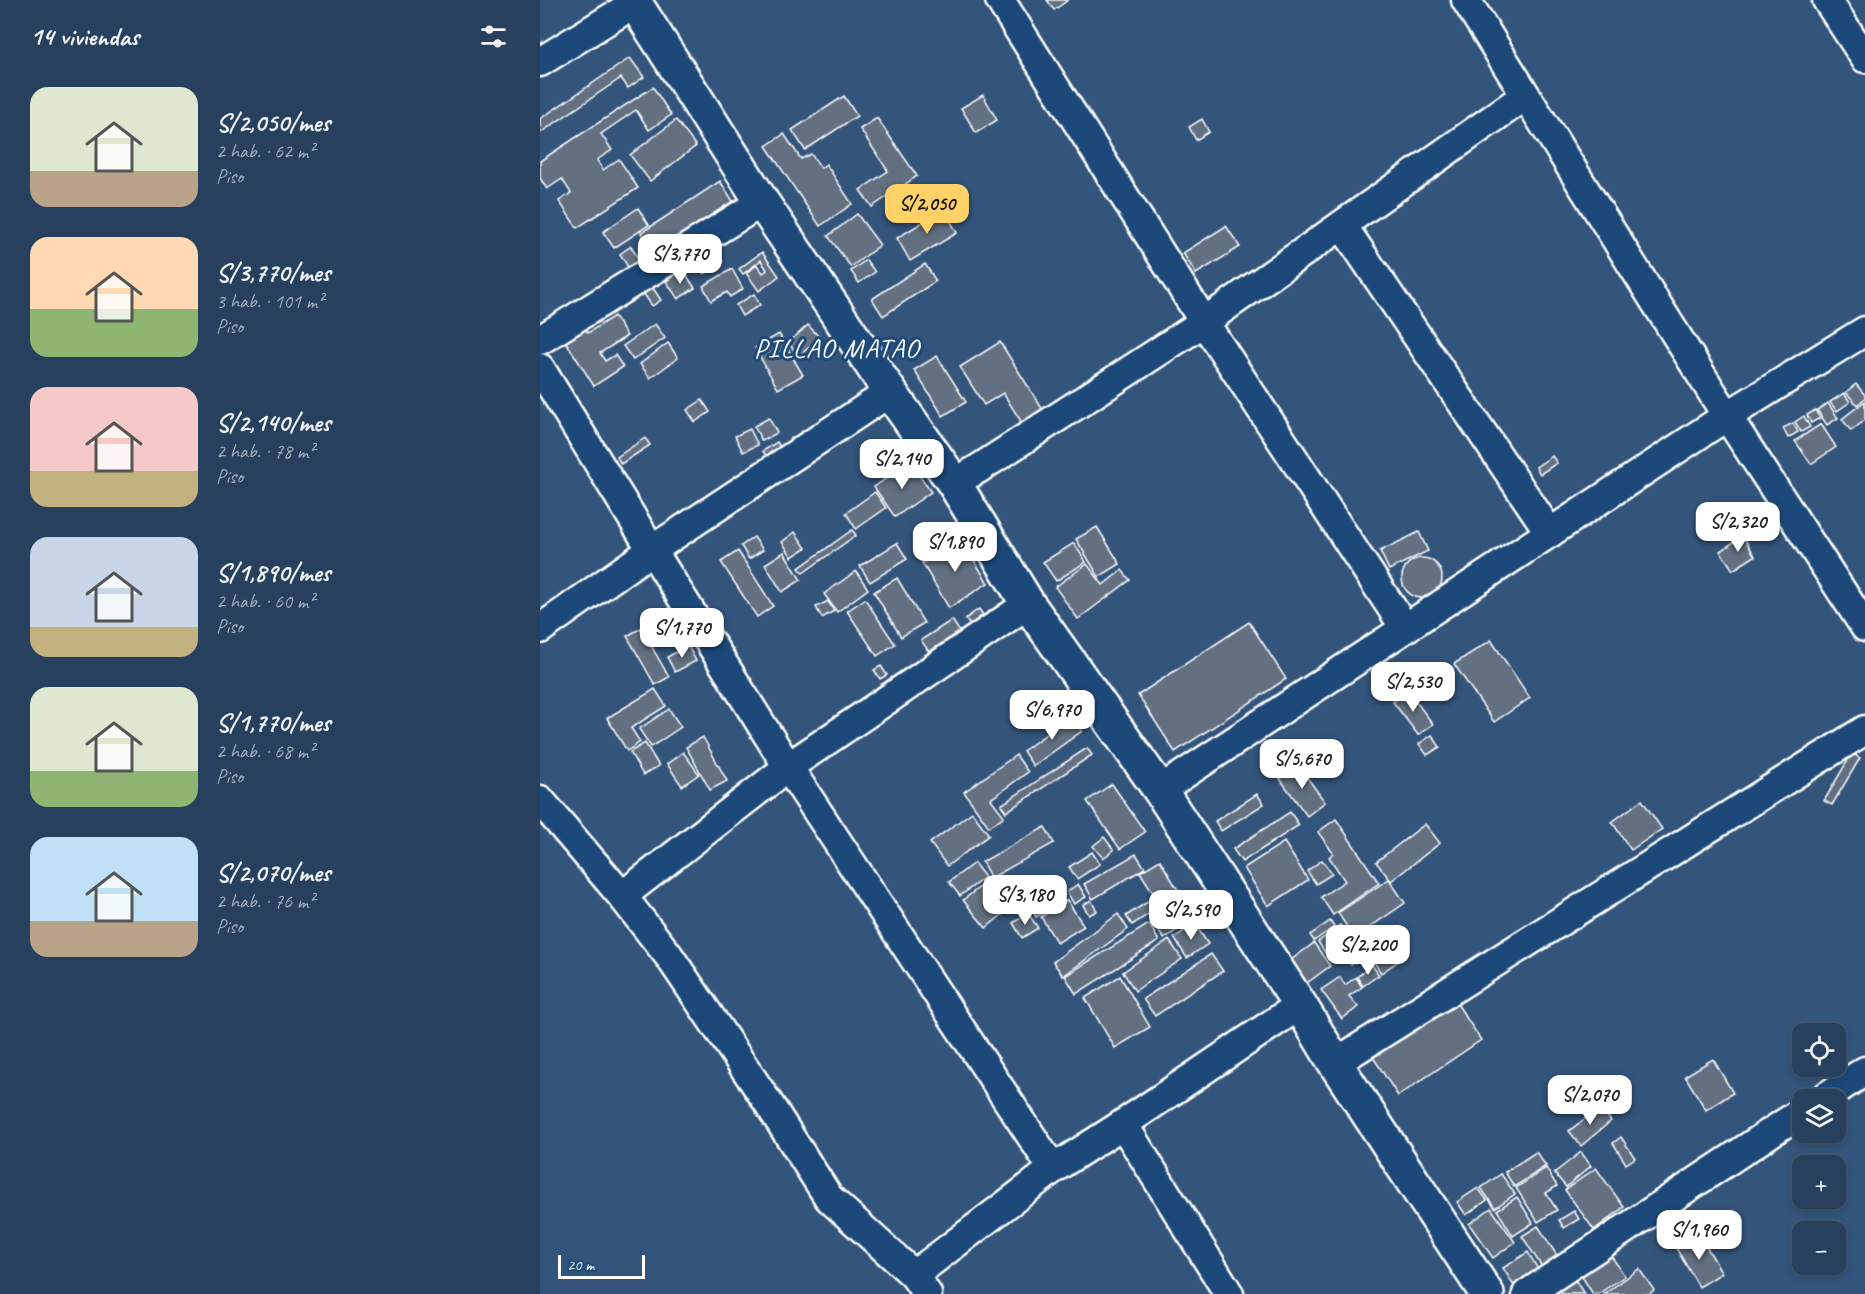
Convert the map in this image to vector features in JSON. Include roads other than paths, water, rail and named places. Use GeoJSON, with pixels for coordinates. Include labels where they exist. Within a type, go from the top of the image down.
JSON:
{"type":"FeatureCollection","features":[{"type":"Feature","properties":{"kind":"street"},"geometry":{"type":"LineString","coordinates":[[1000,0],[1204,322],[1405,628]]}},
{"type":"Feature","properties":{"kind":"street"},"geometry":{"type":"LineString","coordinates":[[1466,0],[1727,416],[1865,627]]}},
{"type":"Feature","properties":{"kind":"street"},"geometry":{"type":"LineString","coordinates":[[1827,0],[1865,58]]}},
{"type":"Feature","properties":{"kind":"street"},"geometry":{"type":"LineString","coordinates":[[540,62],[634,2],[762,202],[954,483],[1028,604],[1161,790],[1335,1063],[1487,1294]]}},
{"type":"Feature","properties":{"kind":"street"},"geometry":{"type":"LineString","coordinates":[[954,483],[1204,322],[1526,96]]}},
{"type":"Feature","properties":{"kind":"street"},"geometry":{"type":"LineString","coordinates":[[540,340],[762,202]]}},
{"type":"Feature","properties":{"kind":"street"},"geometry":{"type":"LineString","coordinates":[[1342,225],[1550,533]]}},
{"type":"Feature","properties":{"kind":"street"},"geometry":{"type":"LineString","coordinates":[[1161,790],[1727,416],[1865,331]]}},
{"type":"Feature","properties":{"kind":"street"},"geometry":{"type":"LineString","coordinates":[[540,368],[651,550],[788,767],[1053,1169]]}},
{"type":"Feature","properties":{"kind":"street"},"geometry":{"type":"LineString","coordinates":[[540,629],[651,550],[890,392]]}},
{"type":"Feature","properties":{"kind":"street"},"geometry":{"type":"LineString","coordinates":[[622,896],[788,767],[1028,604]]}},
{"type":"Feature","properties":{"kind":"street"},"geometry":{"type":"LineString","coordinates":[[1335,1063],[1865,730]]}},
{"type":"Feature","properties":{"kind":"street"},"geometry":{"type":"LineString","coordinates":[[540,800],[622,896],[669,956],[830,1198],[921,1285],[1053,1169],[1123,1125],[1300,1005]]}},
{"type":"Feature","properties":{"kind":"street"},"geometry":{"type":"LineString","coordinates":[[1838,1089],[1865,1071]]}},
{"type":"Feature","properties":{"kind":"street"},"geometry":{"type":"LineString","coordinates":[[1527,1294],[1792,1119]]}},
{"type":"Feature","properties":{"kind":"street"},"geometry":{"type":"LineString","coordinates":[[1123,1125],[1229,1294]]}},
{"type":"Feature","properties":{"kind":"district","name":"PILLAO MATAO"},"geometry":{"type":"Point","coordinates":[837,348]}}]}
